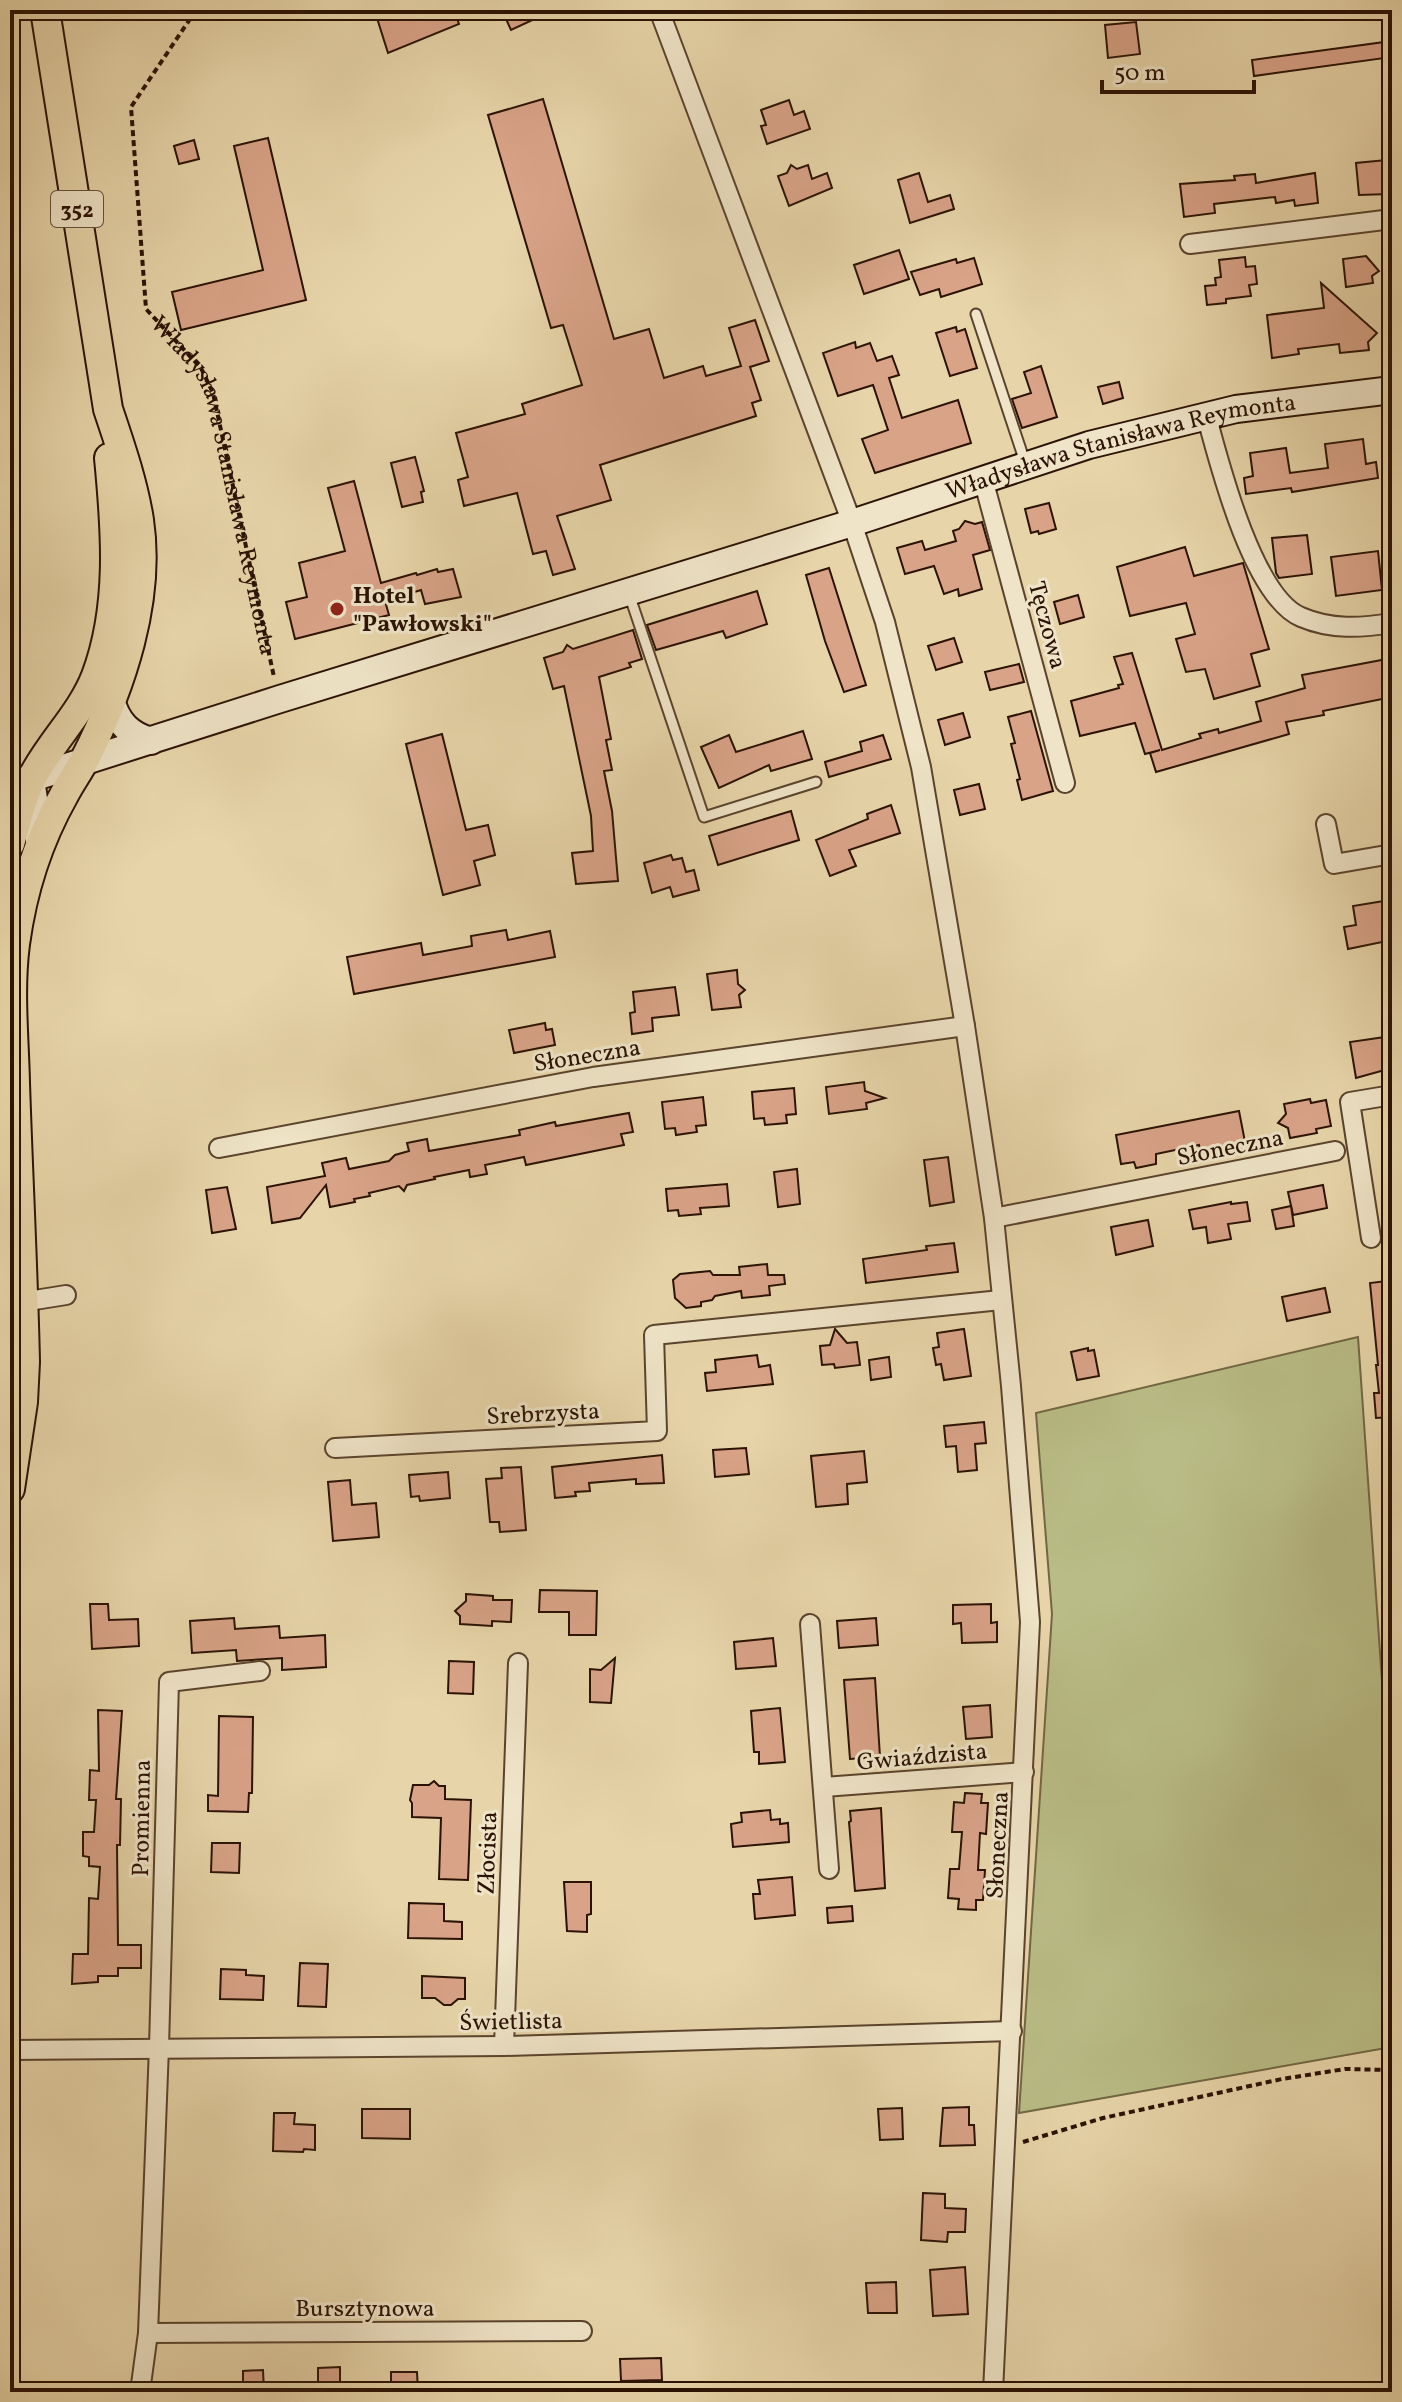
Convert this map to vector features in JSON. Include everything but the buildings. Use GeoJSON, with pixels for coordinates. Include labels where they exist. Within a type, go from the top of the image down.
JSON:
{"type":"FeatureCollection","features":[{"type":"Feature","properties":{"kind":"main road","name":"352"},"geometry":{"type":"LineString","coordinates":[[11,835],[20,782],[82,703],[95,677],[108,632],[116,557],[108,409],[45,10]]}},
{"type":"Feature","properties":{"kind":"main road","name":"352"},"geometry":{"type":"LineString","coordinates":[[10,1489],[23,1402],[15,1300],[12,982],[21,906],[39,849],[63,797],[84,762],[111,700],[135,614],[140,580],[139,521],[125,461],[108,409]]}},
{"type":"Feature","properties":{"kind":"street"},"geometry":{"type":"LineString","coordinates":[[659,10],[852,523]]}},
{"type":"Feature","properties":{"kind":"street"},"geometry":{"type":"LineString","coordinates":[[1190,244],[1392,219]]}},
{"type":"Feature","properties":{"kind":"street","name":"Władysława Stanisława Reymonta"},"geometry":{"type":"LineString","coordinates":[[20,782],[628,590],[852,523],[1026,465],[1206,414],[1392,390]]}},
{"type":"Feature","properties":{"kind":"street"},"geometry":{"type":"LineString","coordinates":[[1206,414],[1245,539],[1258,571],[1274,594],[1300,617],[1330,626],[1358,628],[1392,623]]}},
{"type":"Feature","properties":{"kind":"street","name":"Tęczowa"},"geometry":{"type":"LineString","coordinates":[[983,479],[1065,783]]}},
{"type":"Feature","properties":{"kind":"street","name":"Słoneczna"},"geometry":{"type":"LineString","coordinates":[[852,523],[885,622],[921,767],[965,1026],[994,1218],[1030,1622],[993,2392]]}},
{"type":"Feature","properties":{"kind":"street"},"geometry":{"type":"LineString","coordinates":[[111,700],[123,725],[151,741]]}},
{"type":"Feature","properties":{"kind":"street"},"geometry":{"type":"LineString","coordinates":[[20,782],[38,820],[39,849]]}},
{"type":"Feature","properties":{"kind":"street"},"geometry":{"type":"LineString","coordinates":[[1326,824],[1334,864],[1392,854]]}},
{"type":"Feature","properties":{"kind":"street","name":"Słoneczna"},"geometry":{"type":"LineString","coordinates":[[219,1148],[593,1077],[965,1026]]}},
{"type":"Feature","properties":{"kind":"street"},"geometry":{"type":"LineString","coordinates":[[1371,1238],[1350,1102],[1392,1095]]}},
{"type":"Feature","properties":{"kind":"street","name":"Słoneczna"},"geometry":{"type":"LineString","coordinates":[[994,1218],[1335,1151]]}},
{"type":"Feature","properties":{"kind":"street"},"geometry":{"type":"LineString","coordinates":[[15,1300],[66,1295]]}},
{"type":"Feature","properties":{"kind":"street","name":"Srebrzysta"},"geometry":{"type":"LineString","coordinates":[[335,1448],[657,1431],[654,1335],[1001,1300]]}},
{"type":"Feature","properties":{"kind":"street","name":"Gwiaździsta"},"geometry":{"type":"LineString","coordinates":[[810,1624],[829,1869]]}},
{"type":"Feature","properties":{"kind":"street","name":"Złocista"},"geometry":{"type":"LineString","coordinates":[[504,2046],[518,1663]]}},
{"type":"Feature","properties":{"kind":"street","name":"Promienna"},"geometry":{"type":"LineString","coordinates":[[159,2047],[169,1682],[260,1671]]}},
{"type":"Feature","properties":{"kind":"street","name":"Gwiaździsta"},"geometry":{"type":"LineString","coordinates":[[824,1787],[1024,1772]]}},
{"type":"Feature","properties":{"kind":"street","name":"Świetlista"},"geometry":{"type":"LineString","coordinates":[[10,2050],[504,2046],[1012,2031]]}},
{"type":"Feature","properties":{"kind":"street"},"geometry":{"type":"LineString","coordinates":[[140,2392],[148,2333],[159,2047]]}},
{"type":"Feature","properties":{"kind":"street","name":"Bursztynowa"},"geometry":{"type":"LineString","coordinates":[[148,2333],[582,2331]]}},
{"type":"Feature","properties":{"kind":"lane"},"geometry":{"type":"LineString","coordinates":[[976,314],[1026,465]]}},
{"type":"Feature","properties":{"kind":"lane"},"geometry":{"type":"LineString","coordinates":[[628,590],[704,817],[816,782]]}},
{"type":"Feature","properties":{"kind":"path","name":"Władysława Stanisława Reymonta"},"geometry":{"type":"LineString","coordinates":[[196,10],[131,107],[146,309],[201,368],[213,393],[280,699]]}},
{"type":"Feature","properties":{"kind":"path"},"geometry":{"type":"LineString","coordinates":[[1007,2147],[1103,2118],[1282,2079],[1345,2069],[1392,2070]]}},
{"type":"Feature","properties":{"kind":"green space"},"geometry":{"type":"Polygon","coordinates":[[[1358,1337],[1392,1824],[1392,2047],[1019,2113],[1052,1614],[1036,1413],[1358,1337]]]}},
{"type":"Feature","properties":{"kind":"place","name":"Hotel \"Pawłowski\""},"geometry":{"type":"Point","coordinates":[337,609]}}]}
